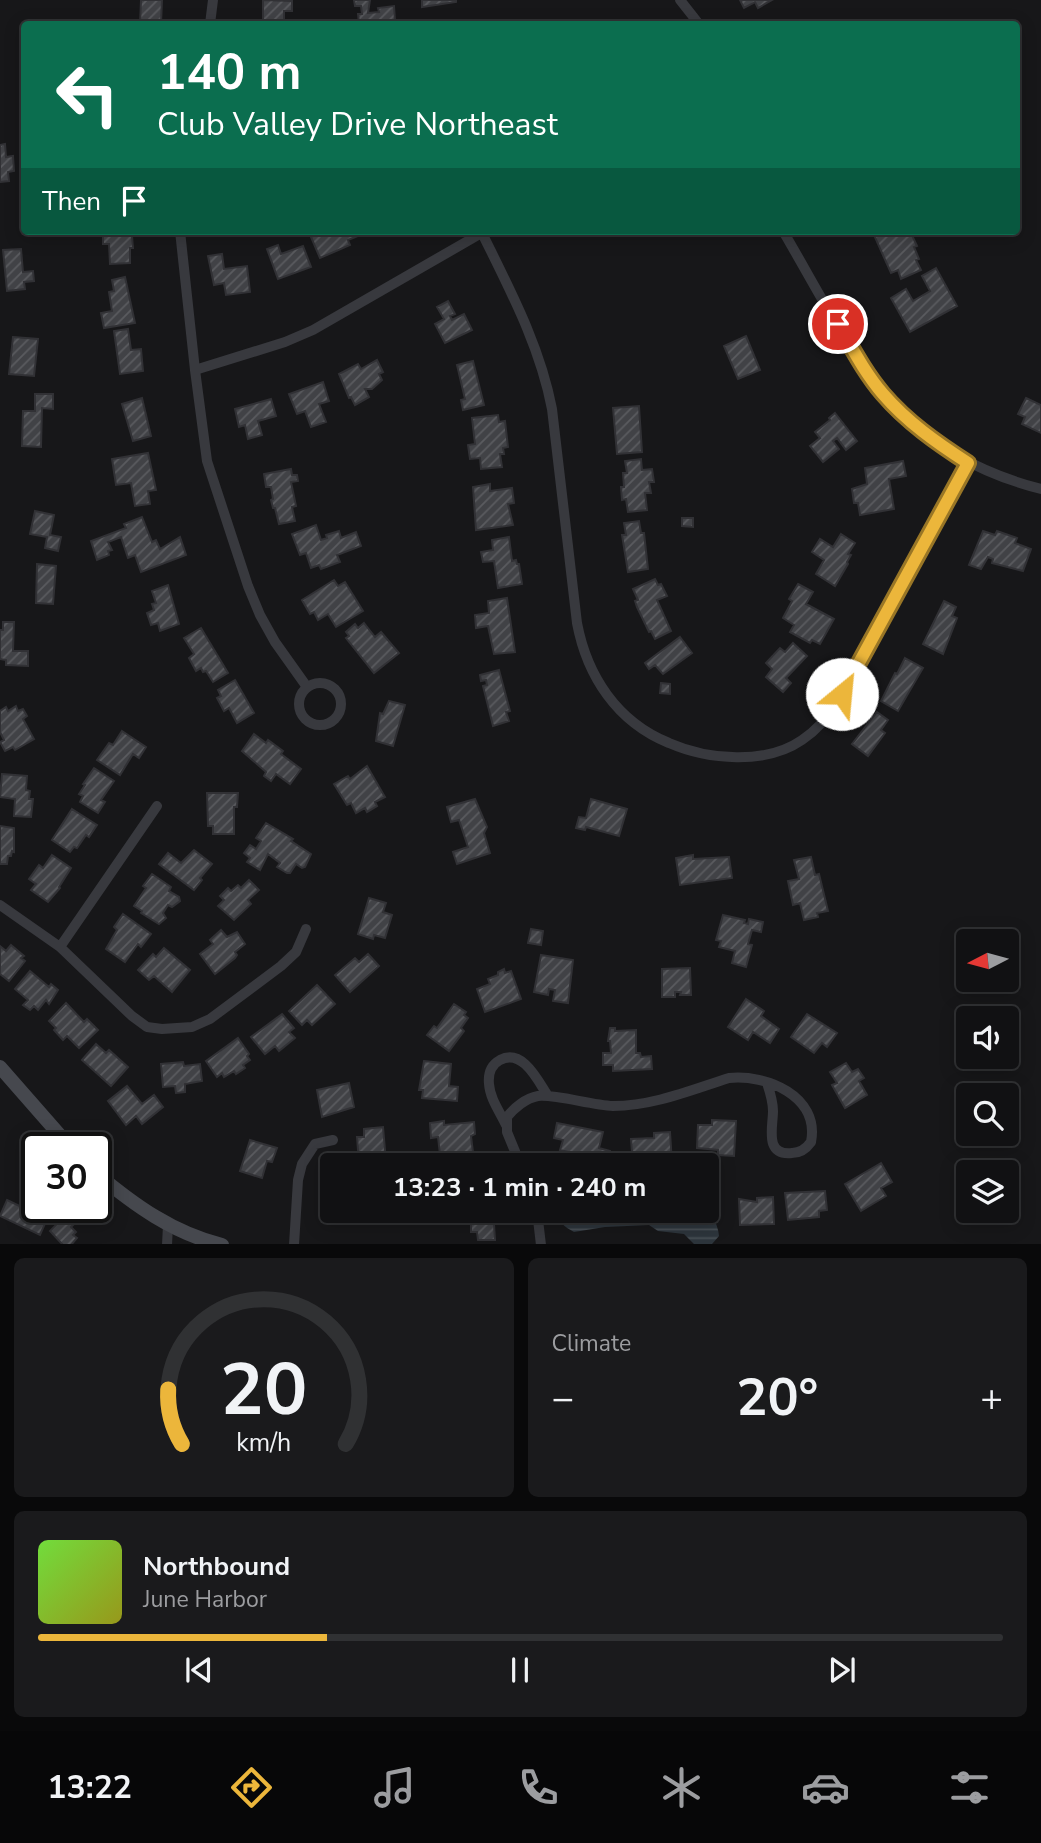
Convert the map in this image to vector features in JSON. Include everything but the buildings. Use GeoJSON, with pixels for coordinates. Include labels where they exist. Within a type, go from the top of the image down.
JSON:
{"type":"FeatureCollection","features":[{"type":"Feature","properties":{"kind":"main road"},"geometry":{"type":"LineString","coordinates":[[0,1067],[57,1132]]}},
{"type":"Feature","properties":{"kind":"main road"},"geometry":{"type":"LineString","coordinates":[[112,1187],[129,1201],[168,1225],[207,1241],[222,1244]]}},
{"type":"Feature","properties":{"kind":"street"},"geometry":{"type":"LineString","coordinates":[[210,21],[213,0]]}},
{"type":"Feature","properties":{"kind":"street"},"geometry":{"type":"LineString","coordinates":[[680,0],[697,21]]}},
{"type":"Feature","properties":{"kind":"street"},"geometry":{"type":"LineString","coordinates":[[180,235],[207,461],[260,615],[275,642],[307,687]]}},
{"type":"Feature","properties":{"kind":"street"},"geometry":{"type":"LineString","coordinates":[[195,370],[285,342],[313,330],[478,235]]}},
{"type":"Feature","properties":{"kind":"street"},"geometry":{"type":"LineString","coordinates":[[484,235],[533,340],[546,379],[552,409],[577,623],[585,657],[596,682],[610,701],[636,724],[666,742],[704,754],[744,757],[789,748],[812,733],[842,694],[968,463]]}},
{"type":"Feature","properties":{"kind":"street"},"geometry":{"type":"LineString","coordinates":[[785,235],[865,370],[883,394],[919,429],[968,463],[1008,481],[1041,489]]}},
{"type":"Feature","properties":{"kind":"street"},"geometry":{"type":"LineString","coordinates":[[317,682],[326,683],[339,693],[339,714],[332,722],[318,726],[303,717],[298,704],[307,687],[317,682]]}},
{"type":"Feature","properties":{"kind":"street"},"geometry":{"type":"LineString","coordinates":[[60,947],[158,806]]}},
{"type":"Feature","properties":{"kind":"street"},"geometry":{"type":"LineString","coordinates":[[0,905],[60,947],[147,1027],[176,1029],[192,1027],[210,1020],[272,974],[296,952],[306,929]]}},
{"type":"Feature","properties":{"kind":"street"},"geometry":{"type":"LineString","coordinates":[[516,1153],[489,1086],[491,1069],[495,1062],[508,1057],[520,1060],[548,1096]]}},
{"type":"Feature","properties":{"kind":"street"},"geometry":{"type":"LineString","coordinates":[[506,1125],[507,1117],[517,1106],[531,1098],[548,1096],[594,1105],[635,1105],[729,1078],[754,1077],[790,1092],[801,1101],[812,1128],[809,1146],[802,1151],[785,1153],[772,1143],[769,1136],[772,1104],[767,1083]]}},
{"type":"Feature","properties":{"kind":"street"},"geometry":{"type":"LineString","coordinates":[[293,1244],[298,1180],[302,1164],[315,1144],[333,1140]]}},
{"type":"Feature","properties":{"kind":"street"},"geometry":{"type":"LineString","coordinates":[[538,1223],[541,1244]]}},
{"type":"Feature","properties":{"kind":"street"},"geometry":{"type":"LineString","coordinates":[[167,1244],[168,1225]]}},
{"type":"Feature","properties":{"kind":"shaded area"},"geometry":{"type":"Polygon","coordinates":[[[716,1223],[719,1236],[712,1244],[694,1244],[684,1234],[658,1231],[649,1225],[574,1232],[562,1224],[716,1223]]]}},
{"type":"Feature","properties":{"kind":"route"},"geometry":{"type":"LineString","coordinates":[[838,324],[865,370],[883,394],[938,444],[968,463],[842,694]]}}]}
